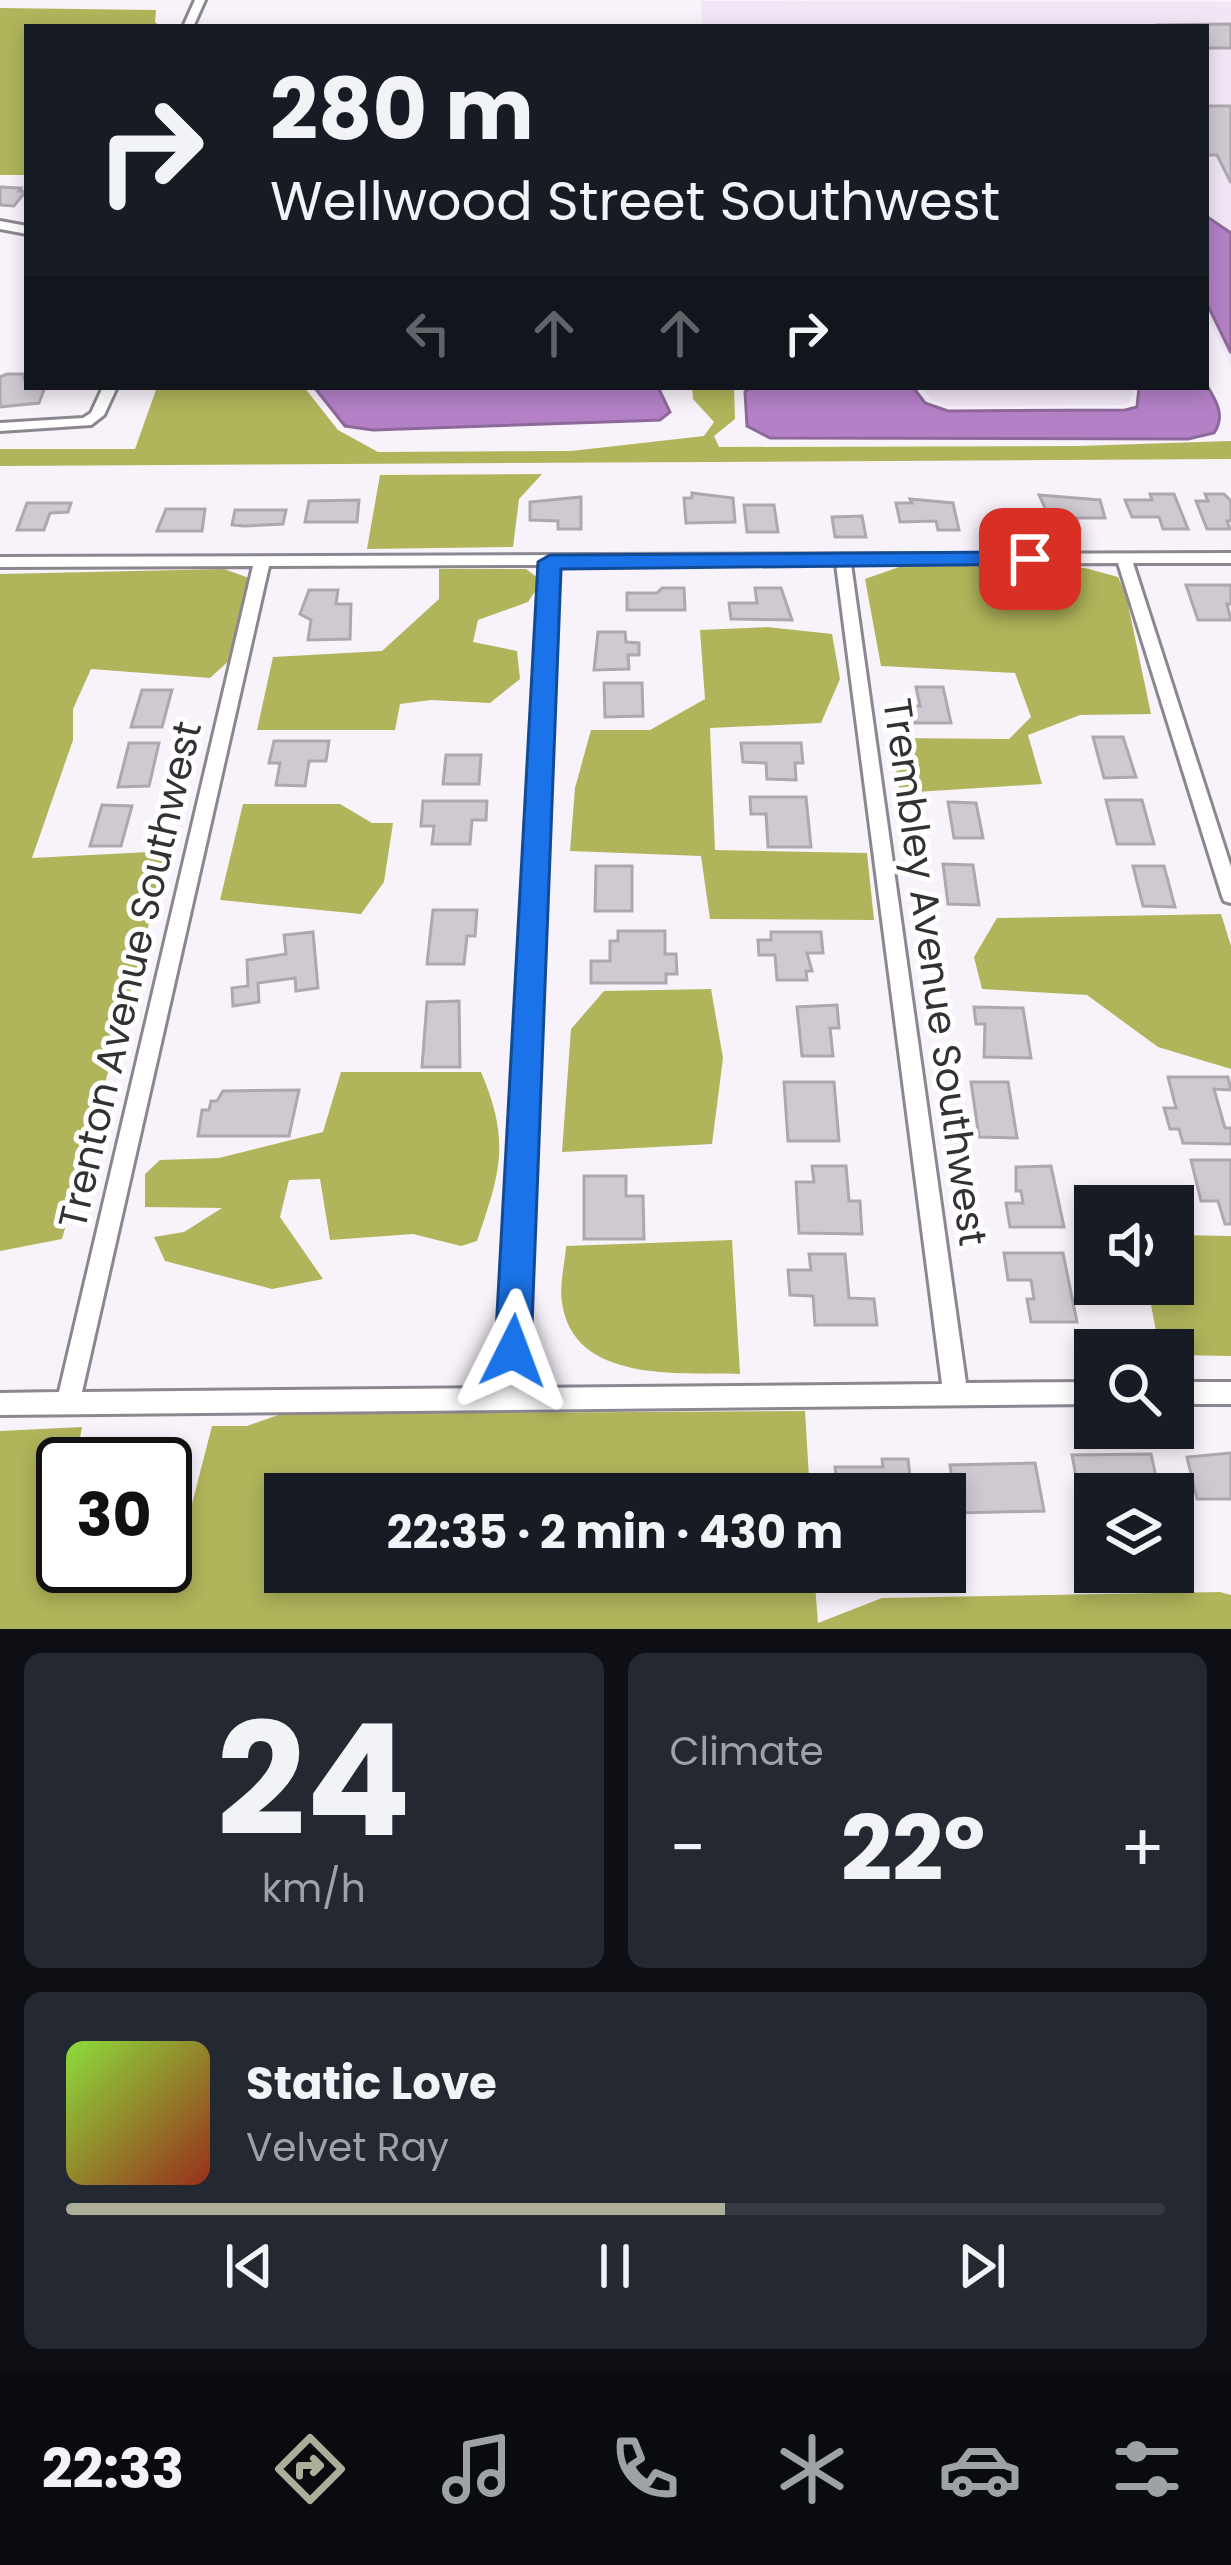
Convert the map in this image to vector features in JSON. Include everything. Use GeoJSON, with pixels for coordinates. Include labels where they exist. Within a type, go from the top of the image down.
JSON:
{"type":"FeatureCollection","features":[{"type":"Feature","properties":{"kind":"street"},"geometry":{"type":"LineString","coordinates":[[0,427],[86,422],[97,416],[109,390]]}},
{"type":"Feature","properties":{"kind":"street"},"geometry":{"type":"LineString","coordinates":[[1124,558],[1231,896]]}},
{"type":"Feature","properties":{"kind":"street"},"geometry":{"type":"LineString","coordinates":[[0,562],[1231,558]]}},
{"type":"Feature","properties":{"kind":"street","name":"Trembley Avenue Southwest"},"geometry":{"type":"LineString","coordinates":[[843,561],[955,1393]]}},
{"type":"Feature","properties":{"kind":"street","name":"Trenton Avenue Southwest"},"geometry":{"type":"LineString","coordinates":[[68,1403],[262,562]]}},
{"type":"Feature","properties":{"kind":"street"},"geometry":{"type":"LineString","coordinates":[[511,1397],[550,562]]}},
{"type":"Feature","properties":{"kind":"street"},"geometry":{"type":"LineString","coordinates":[[0,1404],[1074,1393]]}},
{"type":"Feature","properties":{"kind":"street"},"geometry":{"type":"LineString","coordinates":[[1194,1393],[1231,1393]]}},
{"type":"Feature","properties":{"kind":"shaded area"},"geometry":{"type":"Polygon","coordinates":[[[701,1],[1231,2],[1231,367],[1209,319],[1209,24],[702,24],[701,1]]]}},
{"type":"Feature","properties":{"kind":"shaded area"},"geometry":{"type":"Polygon","coordinates":[[[1209,218],[1231,233],[1231,353],[1209,308],[1209,218]]]}},
{"type":"Feature","properties":{"kind":"shaded area"},"geometry":{"type":"Polygon","coordinates":[[[1209,389],[1218,408],[1218,427],[1214,433],[1188,439],[770,438],[747,426],[745,392],[915,390],[925,403],[948,411],[1137,407],[1139,390],[1209,389]]]}},
{"type":"Feature","properties":{"kind":"shaded area"},"geometry":{"type":"Polygon","coordinates":[[[316,390],[659,390],[670,412],[660,420],[373,430],[345,426],[316,390]]]}},
{"type":"Feature","properties":{"kind":"shaded area"},"geometry":{"type":"Polygon","coordinates":[[[924,390],[1133,392],[1129,403],[1122,405],[948,406],[932,400],[924,390]]]}},
{"type":"Feature","properties":{"kind":"green space"},"geometry":{"type":"Polygon","coordinates":[[[0,8],[156,10],[157,24],[24,24],[24,175],[0,175],[0,8]]]}},
{"type":"Feature","properties":{"kind":"green space"},"geometry":{"type":"Polygon","coordinates":[[[156,390],[306,390],[338,430],[378,452],[571,451],[704,436],[714,422],[693,399],[692,390],[734,390],[735,419],[714,436],[719,447],[1231,441],[1231,459],[0,466],[0,449],[135,449],[156,390]]]}},
{"type":"Feature","properties":{"kind":"green space"},"geometry":{"type":"Polygon","coordinates":[[[542,474],[519,499],[513,547],[367,549],[380,475],[542,474]]]}},
{"type":"Feature","properties":{"kind":"green space"},"geometry":{"type":"Polygon","coordinates":[[[899,567],[1085,568],[1118,577],[1151,714],[1080,715],[1028,735],[1042,784],[900,793],[891,738],[1009,739],[1031,717],[1015,673],[881,666],[865,579],[899,567]]]}},
{"type":"Feature","properties":{"kind":"green space"},"geometry":{"type":"Polygon","coordinates":[[[224,569],[249,578],[233,657],[210,678],[91,669],[73,709],[73,740],[32,858],[169,851],[62,1239],[0,1251],[0,574],[224,569]]]}},
{"type":"Feature","properties":{"kind":"green space"},"geometry":{"type":"Polygon","coordinates":[[[439,569],[526,569],[542,581],[528,602],[478,620],[473,642],[517,651],[520,679],[490,703],[431,700],[400,704],[395,730],[257,730],[273,657],[382,651],[439,599],[439,569]]]}},
{"type":"Feature","properties":{"kind":"green space"},"geometry":{"type":"Polygon","coordinates":[[[767,627],[832,634],[840,679],[821,723],[710,728],[715,850],[867,853],[874,920],[710,919],[701,856],[570,851],[575,788],[591,730],[650,730],[705,699],[700,630],[767,627]]]}},
{"type":"Feature","properties":{"kind":"green space"},"geometry":{"type":"Polygon","coordinates":[[[243,804],[340,804],[372,823],[393,823],[384,882],[361,914],[220,900],[243,804]]]}},
{"type":"Feature","properties":{"kind":"green space"},"geometry":{"type":"Polygon","coordinates":[[[1221,914],[1231,946],[1231,1069],[1158,1047],[1087,995],[982,989],[974,957],[997,918],[1221,914]]]}},
{"type":"Feature","properties":{"kind":"green space"},"geometry":{"type":"Polygon","coordinates":[[[711,989],[723,1058],[712,1144],[562,1152],[571,1029],[604,991],[711,989]]]}},
{"type":"Feature","properties":{"kind":"green space"},"geometry":{"type":"Polygon","coordinates":[[[341,1072],[481,1072],[496,1118],[499,1157],[477,1241],[461,1246],[413,1234],[330,1240],[320,1179],[289,1180],[280,1217],[323,1279],[272,1289],[165,1261],[154,1237],[184,1232],[222,1208],[145,1207],[145,1174],[160,1160],[219,1158],[323,1132],[341,1072]]]}},
{"type":"Feature","properties":{"kind":"green space"},"geometry":{"type":"Polygon","coordinates":[[[1194,1235],[1231,1236],[1231,1356],[1194,1355],[1194,1329],[1156,1329],[1151,1305],[1194,1305],[1194,1235]]]}},
{"type":"Feature","properties":{"kind":"green space"},"geometry":{"type":"Polygon","coordinates":[[[732,1240],[740,1374],[633,1368],[586,1348],[571,1329],[561,1296],[566,1246],[732,1240]]]}},
{"type":"Feature","properties":{"kind":"green space"},"geometry":{"type":"Polygon","coordinates":[[[805,1411],[809,1473],[264,1473],[264,1593],[816,1593],[818,1623],[882,1598],[1220,1592],[1231,1595],[1231,1629],[0,1629],[0,1431],[82,1427],[80,1437],[36,1437],[36,1593],[192,1593],[192,1504],[212,1426],[247,1426],[281,1414],[805,1411]]]}},
{"type":"Feature","properties":{"kind":"building"},"geometry":{"type":"Polygon","coordinates":[[[1209,24],[1231,24],[1231,48],[1209,48],[1209,24]]]}},
{"type":"Feature","properties":{"kind":"building"},"geometry":{"type":"Polygon","coordinates":[[[1209,106],[1231,106],[1231,183],[1217,155],[1209,155],[1209,106]]]}},
{"type":"Feature","properties":{"kind":"building"},"geometry":{"type":"Polygon","coordinates":[[[0,187],[24,191],[14,206],[0,205],[0,187]]]}},
{"type":"Feature","properties":{"kind":"building"},"geometry":{"type":"Polygon","coordinates":[[[23,374],[24,390],[44,390],[39,403],[0,407],[0,377],[23,374]]]}},
{"type":"Feature","properties":{"kind":"building"},"geometry":{"type":"Polygon","coordinates":[[[692,493],[733,498],[735,522],[686,523],[684,498],[692,498],[692,493]]]}},
{"type":"Feature","properties":{"kind":"building"},"geometry":{"type":"Polygon","coordinates":[[[1150,494],[1174,494],[1188,529],[1163,529],[1159,517],[1132,517],[1125,500],[1152,500],[1150,494]]]}},
{"type":"Feature","properties":{"kind":"building"},"geometry":{"type":"Polygon","coordinates":[[[1205,494],[1224,494],[1231,501],[1230,529],[1207,529],[1196,501],[1208,501],[1205,494]]]}},
{"type":"Feature","properties":{"kind":"building"},"geometry":{"type":"Polygon","coordinates":[[[1039,495],[1100,500],[1105,518],[1076,518],[1080,529],[1055,529],[1039,495]]]}},
{"type":"Feature","properties":{"kind":"building"},"geometry":{"type":"Polygon","coordinates":[[[581,497],[581,529],[558,529],[558,521],[530,520],[530,502],[581,497]]]}},
{"type":"Feature","properties":{"kind":"building"},"geometry":{"type":"Polygon","coordinates":[[[910,499],[953,503],[959,530],[938,530],[936,521],[900,522],[896,503],[912,503],[910,499]]]}},
{"type":"Feature","properties":{"kind":"building"},"geometry":{"type":"Polygon","coordinates":[[[359,500],[357,522],[305,522],[309,501],[359,500]]]}},
{"type":"Feature","properties":{"kind":"building"},"geometry":{"type":"Polygon","coordinates":[[[27,503],[71,503],[68,512],[50,513],[44,530],[17,530],[27,503]]]}},
{"type":"Feature","properties":{"kind":"building"},"geometry":{"type":"Polygon","coordinates":[[[744,505],[774,505],[778,532],[747,532],[744,505]]]}},
{"type":"Feature","properties":{"kind":"building"},"geometry":{"type":"Polygon","coordinates":[[[166,509],[205,509],[202,531],[157,531],[166,509]]]}},
{"type":"Feature","properties":{"kind":"building"},"geometry":{"type":"Polygon","coordinates":[[[235,510],[286,510],[283,524],[244,526],[232,525],[235,510]]]}},
{"type":"Feature","properties":{"kind":"building"},"geometry":{"type":"Polygon","coordinates":[[[862,516],[866,537],[835,537],[832,517],[862,516]]]}},
{"type":"Feature","properties":{"kind":"building"},"geometry":{"type":"Polygon","coordinates":[[[1186,585],[1231,585],[1231,604],[1227,604],[1231,620],[1198,620],[1186,585]]]}},
{"type":"Feature","properties":{"kind":"building"},"geometry":{"type":"Polygon","coordinates":[[[662,588],[684,588],[685,610],[627,610],[627,593],[657,593],[662,588]]]}},
{"type":"Feature","properties":{"kind":"building"},"geometry":{"type":"Polygon","coordinates":[[[755,588],[781,588],[792,620],[731,619],[729,603],[757,603],[755,588]]]}},
{"type":"Feature","properties":{"kind":"building"},"geometry":{"type":"Polygon","coordinates":[[[309,590],[338,590],[336,604],[351,604],[350,639],[308,640],[311,620],[300,614],[309,590]]]}},
{"type":"Feature","properties":{"kind":"building"},"geometry":{"type":"Polygon","coordinates":[[[598,632],[625,632],[626,642],[639,643],[639,655],[628,655],[629,669],[594,670],[598,632]]]}},
{"type":"Feature","properties":{"kind":"building"},"geometry":{"type":"Polygon","coordinates":[[[604,683],[642,683],[643,716],[605,717],[604,683]]]}},
{"type":"Feature","properties":{"kind":"building"},"geometry":{"type":"Polygon","coordinates":[[[916,687],[943,687],[951,723],[915,723],[913,706],[920,706],[916,687]]]}},
{"type":"Feature","properties":{"kind":"building"},"geometry":{"type":"Polygon","coordinates":[[[142,690],[172,690],[162,727],[131,727],[142,690]]]}},
{"type":"Feature","properties":{"kind":"building"},"geometry":{"type":"Polygon","coordinates":[[[1093,737],[1123,737],[1136,777],[1104,778],[1093,737]]]}},
{"type":"Feature","properties":{"kind":"building"},"geometry":{"type":"Polygon","coordinates":[[[274,741],[329,741],[326,761],[309,761],[305,786],[276,785],[280,763],[269,763],[274,741]]]}},
{"type":"Feature","properties":{"kind":"building"},"geometry":{"type":"Polygon","coordinates":[[[129,743],[159,743],[149,786],[118,787],[129,743]]]}},
{"type":"Feature","properties":{"kind":"building"},"geometry":{"type":"Polygon","coordinates":[[[741,743],[801,743],[803,763],[795,763],[796,780],[767,779],[766,763],[743,762],[741,743]]]}},
{"type":"Feature","properties":{"kind":"building"},"geometry":{"type":"Polygon","coordinates":[[[446,755],[481,755],[479,784],[443,784],[446,755]]]}},
{"type":"Feature","properties":{"kind":"building"},"geometry":{"type":"Polygon","coordinates":[[[750,797],[806,797],[811,847],[768,847],[766,814],[751,814],[750,797]]]}},
{"type":"Feature","properties":{"kind":"building"},"geometry":{"type":"Polygon","coordinates":[[[1106,800],[1142,800],[1154,844],[1117,844],[1106,800]]]}},
{"type":"Feature","properties":{"kind":"building"},"geometry":{"type":"Polygon","coordinates":[[[423,801],[487,801],[486,820],[472,820],[470,844],[432,844],[434,826],[421,826],[423,801]]]}},
{"type":"Feature","properties":{"kind":"building"},"geometry":{"type":"Polygon","coordinates":[[[948,802],[976,803],[983,838],[954,838],[948,802]]]}},
{"type":"Feature","properties":{"kind":"building"},"geometry":{"type":"Polygon","coordinates":[[[102,805],[132,806],[121,846],[90,846],[102,805]]]}},
{"type":"Feature","properties":{"kind":"building"},"geometry":{"type":"Polygon","coordinates":[[[943,864],[973,865],[979,905],[948,904],[943,864]]]}},
{"type":"Feature","properties":{"kind":"building"},"geometry":{"type":"Polygon","coordinates":[[[596,866],[632,866],[632,911],[595,911],[596,866]]]}},
{"type":"Feature","properties":{"kind":"building"},"geometry":{"type":"Polygon","coordinates":[[[1133,866],[1164,866],[1175,907],[1143,906],[1133,866]]]}},
{"type":"Feature","properties":{"kind":"building"},"geometry":{"type":"Polygon","coordinates":[[[433,910],[477,910],[475,936],[467,936],[464,964],[427,964],[433,910]]]}},
{"type":"Feature","properties":{"kind":"building"},"geometry":{"type":"Polygon","coordinates":[[[618,931],[665,931],[665,954],[676,954],[677,974],[666,974],[666,983],[591,983],[591,961],[610,961],[610,941],[618,941],[618,931]]]}},
{"type":"Feature","properties":{"kind":"building"},"geometry":{"type":"Polygon","coordinates":[[[313,932],[318,988],[296,991],[295,978],[258,983],[259,1002],[233,1006],[232,988],[248,986],[247,960],[286,954],[284,935],[313,932]]]}},
{"type":"Feature","properties":{"kind":"building"},"geometry":{"type":"Polygon","coordinates":[[[771,932],[821,932],[823,953],[807,953],[812,971],[806,971],[807,980],[777,980],[775,955],[759,955],[758,940],[771,940],[771,932]]]}},
{"type":"Feature","properties":{"kind":"building"},"geometry":{"type":"Polygon","coordinates":[[[459,1001],[460,1067],[422,1067],[427,1002],[459,1001]]]}},
{"type":"Feature","properties":{"kind":"building"},"geometry":{"type":"Polygon","coordinates":[[[837,1005],[839,1028],[830,1028],[833,1056],[802,1056],[797,1007],[837,1005]]]}},
{"type":"Feature","properties":{"kind":"building"},"geometry":{"type":"Polygon","coordinates":[[[974,1007],[1023,1008],[1031,1058],[984,1057],[985,1024],[976,1024],[974,1007]]]}},
{"type":"Feature","properties":{"kind":"building"},"geometry":{"type":"Polygon","coordinates":[[[1168,1077],[1228,1077],[1231,1090],[1214,1089],[1225,1128],[1231,1128],[1231,1144],[1183,1143],[1179,1129],[1170,1129],[1164,1108],[1176,1108],[1168,1077]]]}},
{"type":"Feature","properties":{"kind":"building"},"geometry":{"type":"Polygon","coordinates":[[[784,1082],[834,1082],[839,1141],[788,1141],[784,1082]]]}},
{"type":"Feature","properties":{"kind":"building"},"geometry":{"type":"Polygon","coordinates":[[[971,1082],[1008,1082],[1017,1138],[979,1137],[971,1082]]]}},
{"type":"Feature","properties":{"kind":"building"},"geometry":{"type":"Polygon","coordinates":[[[299,1090],[289,1136],[198,1136],[202,1110],[209,1110],[211,1101],[217,1101],[223,1091],[299,1090]]]}},
{"type":"Feature","properties":{"kind":"building"},"geometry":{"type":"Polygon","coordinates":[[[1191,1160],[1231,1160],[1231,1224],[1225,1224],[1218,1201],[1201,1201],[1191,1160]]]}},
{"type":"Feature","properties":{"kind":"building"},"geometry":{"type":"Polygon","coordinates":[[[812,1166],[846,1166],[849,1201],[860,1201],[862,1234],[799,1233],[796,1182],[814,1182],[812,1166]]]}},
{"type":"Feature","properties":{"kind":"building"},"geometry":{"type":"Polygon","coordinates":[[[1051,1166],[1064,1227],[1010,1227],[1006,1203],[1023,1203],[1021,1191],[1016,1191],[1016,1167],[1051,1166]]]}},
{"type":"Feature","properties":{"kind":"building"},"geometry":{"type":"Polygon","coordinates":[[[584,1176],[626,1176],[626,1196],[643,1196],[644,1239],[584,1239],[584,1176]]]}},
{"type":"Feature","properties":{"kind":"building"},"geometry":{"type":"Polygon","coordinates":[[[1004,1253],[1063,1253],[1077,1322],[1031,1322],[1027,1299],[1034,1299],[1031,1280],[1008,1280],[1004,1253]]]}},
{"type":"Feature","properties":{"kind":"building"},"geometry":{"type":"Polygon","coordinates":[[[809,1254],[845,1254],[849,1298],[874,1299],[877,1325],[815,1325],[813,1296],[790,1295],[788,1270],[811,1270],[809,1254]]]}},
{"type":"Feature","properties":{"kind":"building"},"geometry":{"type":"Polygon","coordinates":[[[1231,1453],[1231,1499],[1197,1499],[1187,1457],[1231,1453]]]}},
{"type":"Feature","properties":{"kind":"building"},"geometry":{"type":"Polygon","coordinates":[[[1151,1454],[1155,1473],[1075,1473],[1072,1455],[1151,1454]]]}},
{"type":"Feature","properties":{"kind":"building"},"geometry":{"type":"Polygon","coordinates":[[[882,1459],[908,1459],[910,1473],[836,1473],[835,1467],[883,1467],[882,1459]]]}},
{"type":"Feature","properties":{"kind":"building"},"geometry":{"type":"Polygon","coordinates":[[[1035,1463],[1044,1511],[966,1513],[966,1473],[951,1473],[950,1465],[1035,1463]]]}},
{"type":"Feature","properties":{"kind":"route"},"geometry":{"type":"LineString","coordinates":[[513,1351],[550,562],[1030,559]]}}]}
